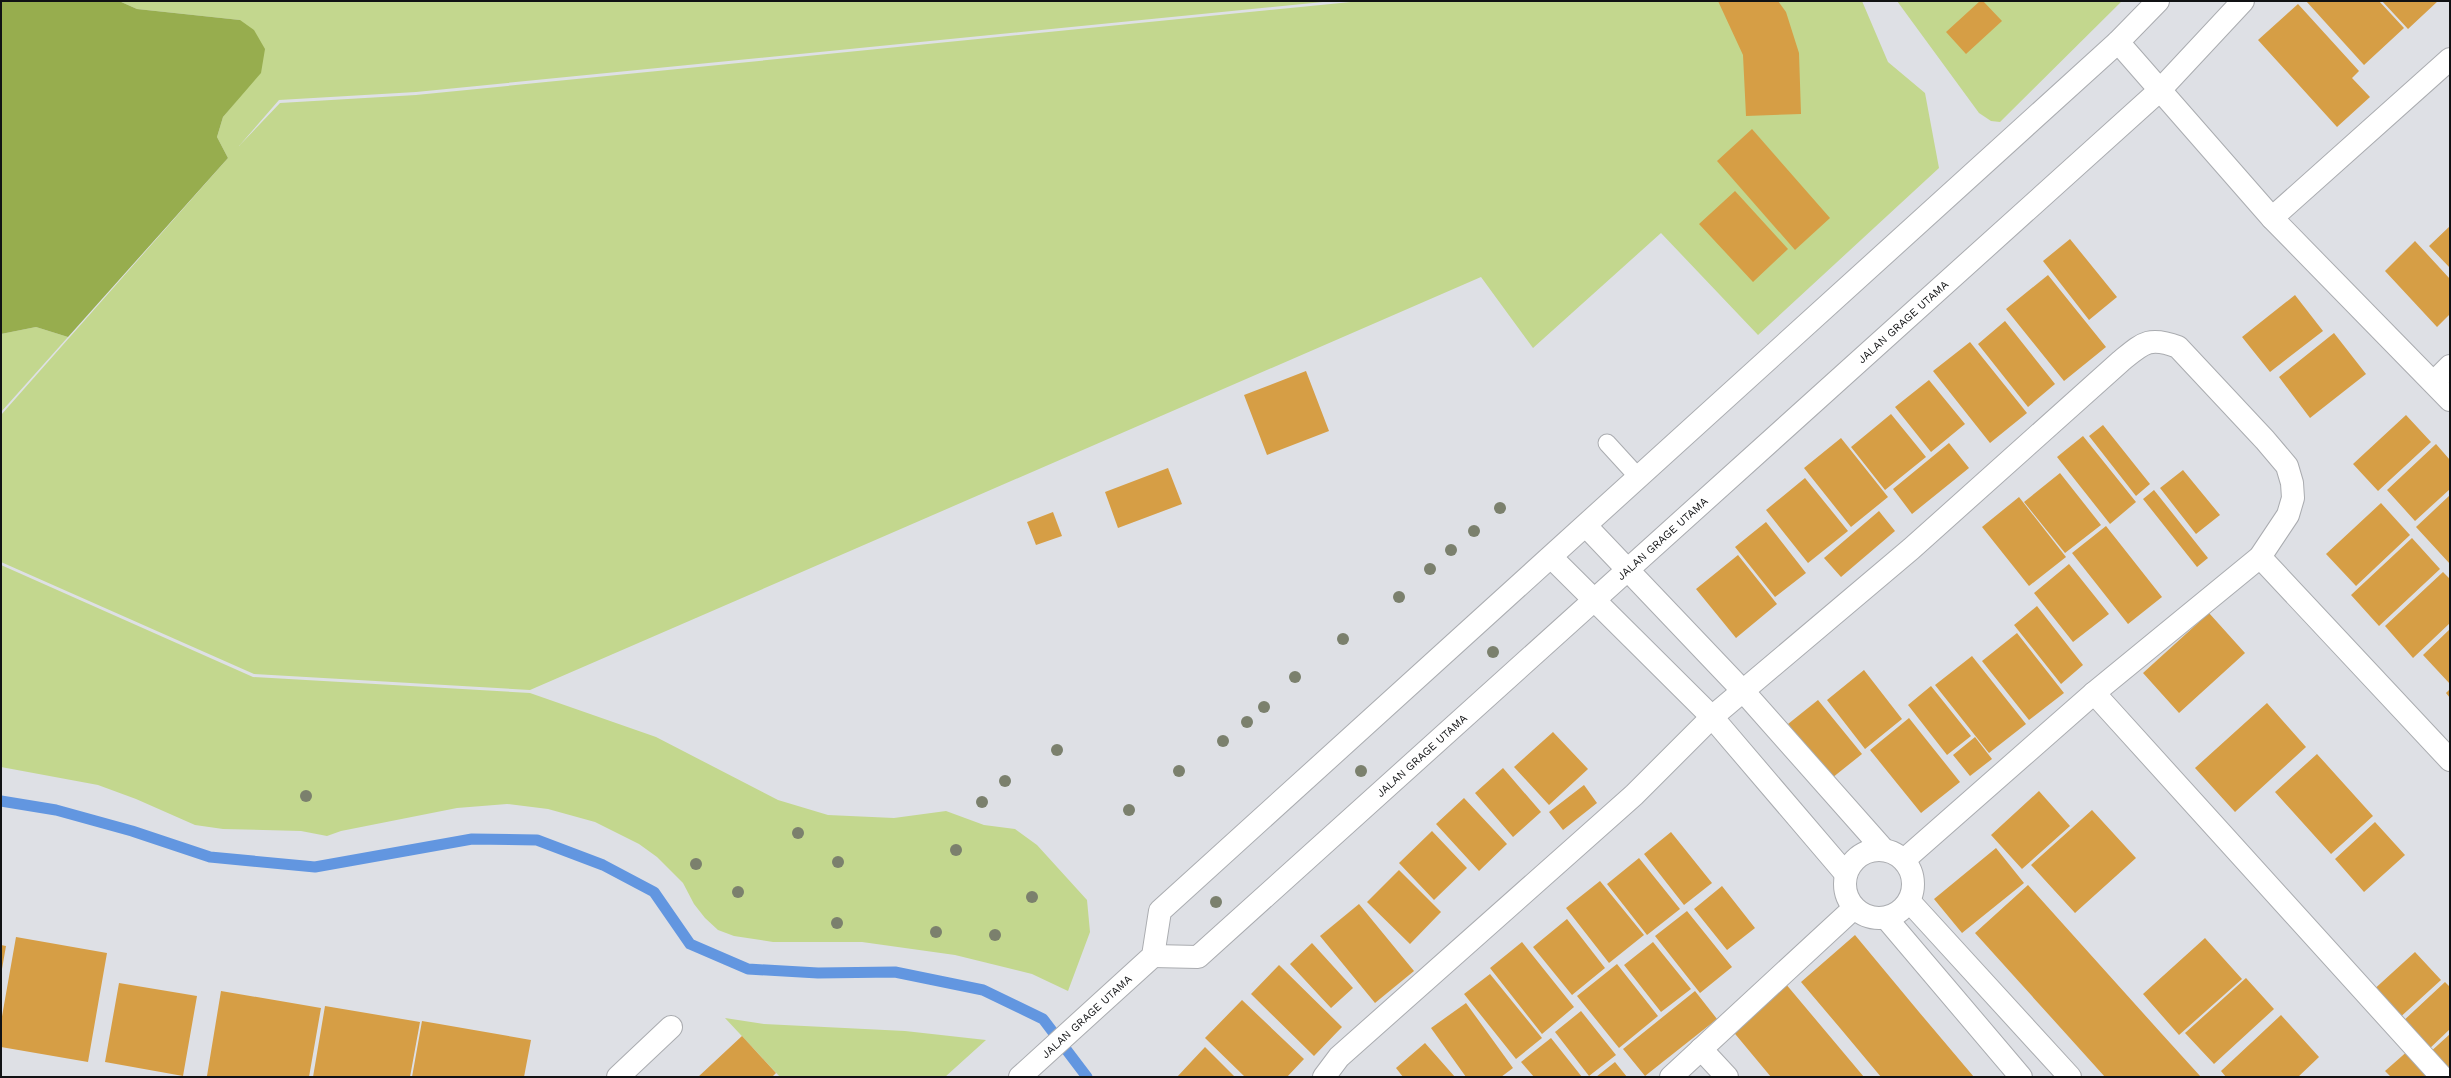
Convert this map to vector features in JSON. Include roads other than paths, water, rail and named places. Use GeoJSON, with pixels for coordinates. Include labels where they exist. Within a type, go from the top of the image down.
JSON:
{"type":"FeatureCollection","features":[{"type":"Feature","properties":{"kind":"street"},"geometry":{"type":"LineString","coordinates":[[1153,956],[1160,911],[1552,558],[2118,42],[2158,1]]}},
{"type":"Feature","properties":{"kind":"street","name":"JALAN GRAGE UTAMA"},"geometry":{"type":"LineString","coordinates":[[1025,1073],[1096,1010],[1153,956],[1198,957],[2160,90],[2243,1]]}},
{"type":"Feature","properties":{"kind":"street"},"geometry":{"type":"LineString","coordinates":[[2118,42],[2272,218],[2450,400]]}},
{"type":"Feature","properties":{"kind":"street"},"geometry":{"type":"LineString","coordinates":[[2272,218],[2450,59]]}},
{"type":"Feature","properties":{"kind":"street"},"geometry":{"type":"LineString","coordinates":[[1324,1077],[1339,1057],[1634,795],[1712,717],[1744,692],[1910,549],[2143,343],[2162,341],[2178,348],[2265,440],[2287,466],[2292,483],[2293,498],[2288,515],[2260,557],[2094,693],[1904,860]]}},
{"type":"Feature","properties":{"kind":"street"},"geometry":{"type":"LineString","coordinates":[[2434,382],[2450,366]]}},
{"type":"Feature","properties":{"kind":"street"},"geometry":{"type":"LineString","coordinates":[[1586,526],[1744,692],[1884,850]]}},
{"type":"Feature","properties":{"kind":"street"},"geometry":{"type":"LineString","coordinates":[[2260,557],[2450,760]]}},
{"type":"Feature","properties":{"kind":"street"},"geometry":{"type":"LineString","coordinates":[[1552,558],[1712,717],[1846,874]]}},
{"type":"Feature","properties":{"kind":"street"},"geometry":{"type":"LineString","coordinates":[[2094,693],[2442,1077]]}},
{"type":"Feature","properties":{"kind":"street"},"geometry":{"type":"LineString","coordinates":[[1872,850],[1884,850],[1895,853],[1904,860],[1912,872],[1914,887],[1909,901],[1900,912],[1886,918],[1875,919],[1864,915],[1854,908],[1848,898],[1844,886],[1846,874],[1851,863],[1860,855],[1872,850]]}},
{"type":"Feature","properties":{"kind":"street"},"geometry":{"type":"LineString","coordinates":[[1909,901],[2070,1077]]}},
{"type":"Feature","properties":{"kind":"street"},"geometry":{"type":"LineString","coordinates":[[1671,1077],[1854,908]]}},
{"type":"Feature","properties":{"kind":"street"},"geometry":{"type":"LineString","coordinates":[[1886,918],[2021,1077]]}},
{"type":"Feature","properties":{"kind":"street"},"geometry":{"type":"LineString","coordinates":[[618,1077],[671,1027]]}},
{"type":"Feature","properties":{"kind":"street"},"geometry":{"type":"LineString","coordinates":[[1701,1048],[1727,1077]]}},
{"type":"Feature","properties":{"kind":"lane"},"geometry":{"type":"LineString","coordinates":[[1607,443],[1639,478]]}},
{"type":"Feature","properties":{"kind":"waterway"},"geometry":{"type":"LineString","coordinates":[[1,801],[56,810],[132,831],[210,857],[315,867],[472,839],[537,840],[603,865],[654,892],[690,944],[748,969],[818,973],[895,972],[983,990],[1043,1019],[1087,1077]]}}]}
